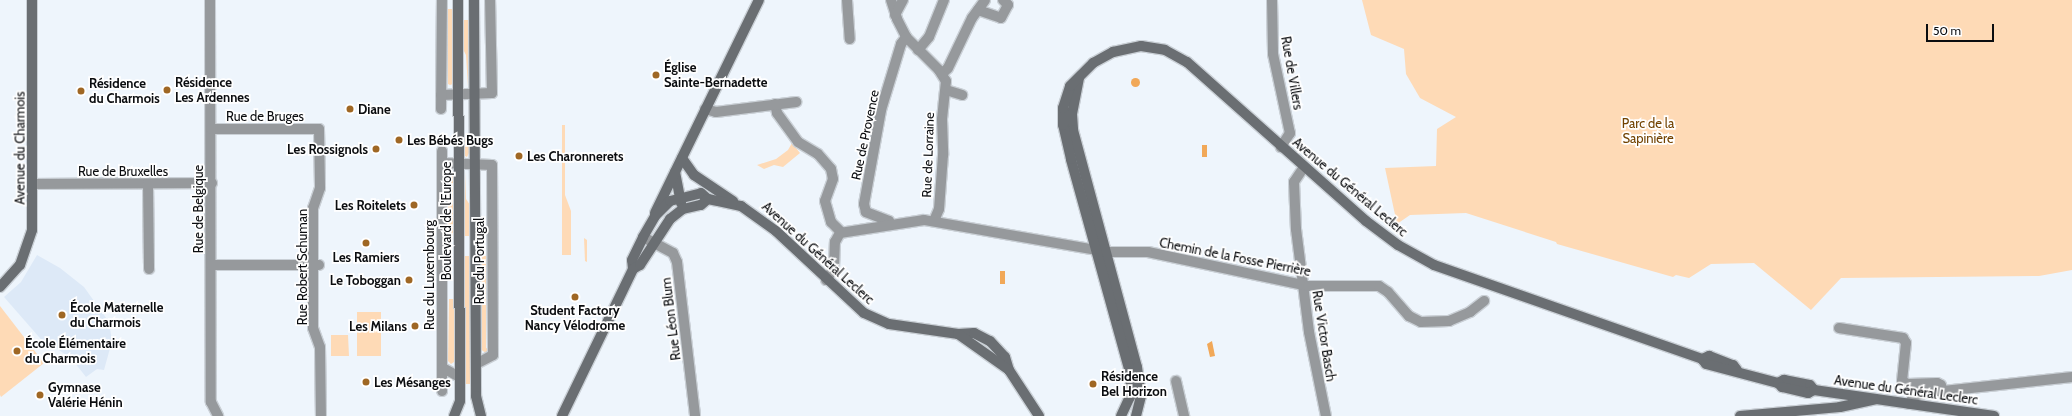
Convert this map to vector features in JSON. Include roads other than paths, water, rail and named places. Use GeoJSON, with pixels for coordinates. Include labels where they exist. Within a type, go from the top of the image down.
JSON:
{"type":"FeatureCollection","features":[{"type":"Feature","properties":{"kind":"main road","name":"Avenue du Charmois"},"geometry":{"type":"LineString","coordinates":[[0,287],[17,270],[28,248],[32,224],[32,0]]}},
{"type":"Feature","properties":{"kind":"main road","name":"Boulevard de l'Europe"},"geometry":{"type":"LineString","coordinates":[[454,416],[460,401],[458,0]]}},
{"type":"Feature","properties":{"kind":"main road"},"geometry":{"type":"LineString","coordinates":[[474,0],[476,402],[482,416]]}},
{"type":"Feature","properties":{"kind":"main road"},"geometry":{"type":"LineString","coordinates":[[651,222],[759,0]]}},
{"type":"Feature","properties":{"kind":"main road","name":"Avenue du Général Leclerc"},"geometry":{"type":"LineString","coordinates":[[1121,416],[1128,404],[1132,383],[1073,130],[1072,114],[1079,78],[1099,59],[1123,48],[1144,46],[1165,50],[1187,62],[1281,147],[1386,237],[1434,265],[1702,358],[1709,356],[1733,364],[1737,370],[1778,383],[1784,380],[1810,385],[1814,390],[1994,416]]}},
{"type":"Feature","properties":{"kind":"main road"},"geometry":{"type":"LineString","coordinates":[[682,158],[694,175],[741,206]]}},
{"type":"Feature","properties":{"kind":"main road"},"geometry":{"type":"LineString","coordinates":[[675,172],[679,197],[683,209]]}},
{"type":"Feature","properties":{"kind":"main road","name":"Avenue du Général Leclerc"},"geometry":{"type":"LineString","coordinates":[[559,415],[633,269],[632,260],[651,222],[664,206],[679,197],[701,193],[708,199],[741,206],[776,231],[858,309],[878,320],[958,334],[974,333],[990,341],[1005,357],[1009,370],[1039,416]]}},
{"type":"Feature","properties":{"kind":"main road","name":"Avenue du Général Leclerc"},"geometry":{"type":"LineString","coordinates":[[633,269],[640,265],[653,242],[670,219],[683,209],[701,205],[708,199]]}},
{"type":"Feature","properties":{"kind":"main road","name":"Avenue du Général Leclerc"},"geometry":{"type":"LineString","coordinates":[[1100,251],[1140,383],[1141,396],[1136,416]]}},
{"type":"Feature","properties":{"kind":"main road"},"geometry":{"type":"LineString","coordinates":[[1740,416],[1840,407],[1880,399]]}},
{"type":"Feature","properties":{"kind":"street","name":"Rue de Belgique"},"geometry":{"type":"LineString","coordinates":[[210,0],[210,129],[212,183],[211,402],[218,416]]}},
{"type":"Feature","properties":{"kind":"street"},"geometry":{"type":"LineString","coordinates":[[441,109],[442,0]]}},
{"type":"Feature","properties":{"kind":"street"},"geometry":{"type":"LineString","coordinates":[[441,95],[492,94],[490,0]]}},
{"type":"Feature","properties":{"kind":"street"},"geometry":{"type":"LineString","coordinates":[[848,0],[850,39]]}},
{"type":"Feature","properties":{"kind":"street"},"geometry":{"type":"LineString","coordinates":[[892,0],[895,15],[906,37],[942,74],[948,68],[978,10],[985,0]]}},
{"type":"Feature","properties":{"kind":"street"},"geometry":{"type":"LineString","coordinates":[[895,15],[903,0]]}},
{"type":"Feature","properties":{"kind":"street"},"geometry":{"type":"LineString","coordinates":[[918,50],[929,37],[944,0]]}},
{"type":"Feature","properties":{"kind":"street"},"geometry":{"type":"LineString","coordinates":[[978,10],[1001,18],[1008,5],[1003,0]]}},
{"type":"Feature","properties":{"kind":"street","name":"Rue de Villers"},"geometry":{"type":"LineString","coordinates":[[1272,0],[1273,54],[1290,133],[1281,147]]}},
{"type":"Feature","properties":{"kind":"street","name":"Rue de Provence"},"geometry":{"type":"LineString","coordinates":[[890,225],[889,221],[866,212],[864,204],[881,110],[901,44],[906,37]]}},
{"type":"Feature","properties":{"kind":"street","name":"Rue de Lorraine"},"geometry":{"type":"LineString","coordinates":[[934,221],[940,193],[944,147],[942,113],[946,90],[942,74]]}},
{"type":"Feature","properties":{"kind":"street"},"geometry":{"type":"LineString","coordinates":[[946,90],[962,95]]}},
{"type":"Feature","properties":{"kind":"street"},"geometry":{"type":"LineString","coordinates":[[705,109],[716,112],[796,102]]}},
{"type":"Feature","properties":{"kind":"street"},"geometry":{"type":"LineString","coordinates":[[775,104],[777,113],[798,142],[818,154],[832,169],[834,179],[825,201],[831,222],[841,232]]}},
{"type":"Feature","properties":{"kind":"street","name":"Rue de Bruges"},"geometry":{"type":"LineString","coordinates":[[210,129],[316,129]]}},
{"type":"Feature","properties":{"kind":"street","name":"Rue Robert Schuman"},"geometry":{"type":"LineString","coordinates":[[314,416],[314,346],[320,327],[317,265],[320,208],[313,189],[316,129]]}},
{"type":"Feature","properties":{"kind":"street","name":"Rue du Luxembourg"},"geometry":{"type":"LineString","coordinates":[[442,151],[442,391]]}},
{"type":"Feature","properties":{"kind":"street"},"geometry":{"type":"LineString","coordinates":[[442,163],[475,165]]}},
{"type":"Feature","properties":{"kind":"street","name":"Rue du Portugal"},"geometry":{"type":"LineString","coordinates":[[475,165],[492,165],[493,355],[476,364]]}},
{"type":"Feature","properties":{"kind":"street","name":"Rue Victor Basch"},"geometry":{"type":"LineString","coordinates":[[1304,167],[1296,177],[1294,186],[1309,332],[1326,416]]}},
{"type":"Feature","properties":{"kind":"street","name":"Rue de Bruxelles"},"geometry":{"type":"LineString","coordinates":[[33,184],[212,183]]}},
{"type":"Feature","properties":{"kind":"street"},"geometry":{"type":"LineString","coordinates":[[148,184],[149,269]]}},
{"type":"Feature","properties":{"kind":"street"},"geometry":{"type":"LineString","coordinates":[[841,232],[934,221],[1100,251]]}},
{"type":"Feature","properties":{"kind":"street"},"geometry":{"type":"LineString","coordinates":[[826,280],[834,268],[835,242],[841,232]]}},
{"type":"Feature","properties":{"kind":"street","name":"Rue Léon Blum"},"geometry":{"type":"LineString","coordinates":[[643,237],[673,253],[677,262],[695,416]]}},
{"type":"Feature","properties":{"kind":"street","name":"Chemin de la Fosse Pierrière"},"geometry":{"type":"LineString","coordinates":[[1100,251],[1148,252],[1303,284],[1379,286],[1388,292],[1414,320],[1428,323],[1449,322],[1478,307],[1484,301]]}},
{"type":"Feature","properties":{"kind":"street"},"geometry":{"type":"LineString","coordinates":[[211,265],[317,265]]}},
{"type":"Feature","properties":{"kind":"street"},"geometry":{"type":"LineString","coordinates":[[1840,328],[1903,338],[1906,343],[1902,382],[1908,384],[1937,383],[1941,386],[1939,393],[1921,406]]}},
{"type":"Feature","properties":{"kind":"street","name":"Rue Robert Schuman"},"geometry":{"type":"LineString","coordinates":[[317,337],[320,347],[321,416]]}},
{"type":"Feature","properties":{"kind":"street"},"geometry":{"type":"LineString","coordinates":[[442,368],[459,377]]}},
{"type":"Feature","properties":{"kind":"street"},"geometry":{"type":"LineString","coordinates":[[1909,404],[1914,396],[2072,377]]}},
{"type":"Feature","properties":{"kind":"street"},"geometry":{"type":"LineString","coordinates":[[1176,381],[1184,416]]}},
{"type":"Feature","properties":{"kind":"place","name":"Église Sainte-Bernadette"},"geometry":{"type":"Point","coordinates":[656,75]}},
{"type":"Feature","properties":{"kind":"place","name":"Résidence Les Ardennes"},"geometry":{"type":"Point","coordinates":[167,90]}},
{"type":"Feature","properties":{"kind":"place","name":"Résidence du Charmois"},"geometry":{"type":"Point","coordinates":[81,91]}},
{"type":"Feature","properties":{"kind":"place","name":"Diane"},"geometry":{"type":"Point","coordinates":[350,109]}},
{"type":"Feature","properties":{"kind":"place","name":"Les Bébés Bugs"},"geometry":{"type":"Point","coordinates":[399,140]}},
{"type":"Feature","properties":{"kind":"place","name":"Les Rossignols"},"geometry":{"type":"Point","coordinates":[376,149]}},
{"type":"Feature","properties":{"kind":"place","name":"Les Charonnerets"},"geometry":{"type":"Point","coordinates":[519,156]}},
{"type":"Feature","properties":{"kind":"place","name":"Les Roitelets"},"geometry":{"type":"Point","coordinates":[414,205]}},
{"type":"Feature","properties":{"kind":"place","name":"Les Ramiers"},"geometry":{"type":"Point","coordinates":[366,243]}},
{"type":"Feature","properties":{"kind":"place","name":"Le Toboggan"},"geometry":{"type":"Point","coordinates":[409,280]}},
{"type":"Feature","properties":{"kind":"place","name":"Student Factory Nancy Vélodrome"},"geometry":{"type":"Point","coordinates":[575,297]}},
{"type":"Feature","properties":{"kind":"place","name":"École Maternelle du Charmois"},"geometry":{"type":"Point","coordinates":[62,315]}},
{"type":"Feature","properties":{"kind":"place","name":"Les Milans"},"geometry":{"type":"Point","coordinates":[415,326]}},
{"type":"Feature","properties":{"kind":"place","name":"École Élémentaire du Charmois"},"geometry":{"type":"Point","coordinates":[17,351]}},
{"type":"Feature","properties":{"kind":"place","name":"Les Mésanges"},"geometry":{"type":"Point","coordinates":[366,382]}},
{"type":"Feature","properties":{"kind":"place","name":"Résidence Bel Horizon"},"geometry":{"type":"Point","coordinates":[1093,384]}},
{"type":"Feature","properties":{"kind":"place","name":"Gymnase Valérie Hénin"},"geometry":{"type":"Point","coordinates":[40,395]}},
{"type":"Feature","properties":{"kind":"park label","name":"Parc de la Sapinière"},"geometry":{"type":"Point","coordinates":[1648,132]}}]}
